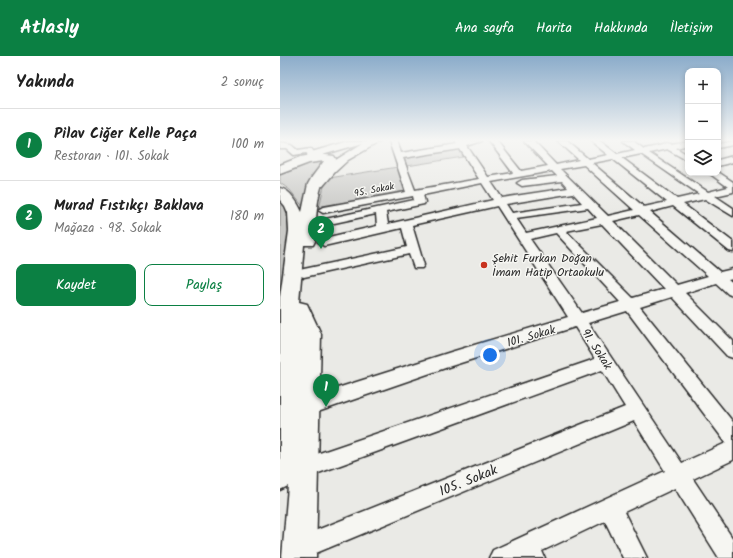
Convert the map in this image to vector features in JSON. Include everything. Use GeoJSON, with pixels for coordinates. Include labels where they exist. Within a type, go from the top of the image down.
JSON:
{"type":"FeatureCollection","features":[{"type":"Feature","properties":{"kind":"highway"},"geometry":{"type":"LineString","coordinates":[[280,170],[292,164]]}},
{"type":"Feature","properties":{"kind":"highway"},"geometry":{"type":"LineString","coordinates":[[280,170],[295,164]]}},
{"type":"Feature","properties":{"kind":"highway"},"geometry":{"type":"LineString","coordinates":[[299,553],[291,472],[290,343],[288,312],[315,188],[319,176],[328,164]]}},
{"type":"Feature","properties":{"kind":"highway"},"geometry":{"type":"LineString","coordinates":[[280,192],[292,206],[297,220],[300,309],[290,343]]}},
{"type":"Feature","properties":{"kind":"highway"},"geometry":{"type":"LineString","coordinates":[[291,472],[306,407],[310,334],[300,309]]}},
{"type":"Feature","properties":{"kind":"main road"},"geometry":{"type":"LineString","coordinates":[[315,188],[325,175],[337,164]]}},
{"type":"Feature","properties":{"kind":"street"},"geometry":{"type":"LineString","coordinates":[[325,222],[420,202],[414,193],[402,164]]}},
{"type":"Feature","properties":{"kind":"street","name":"91. Sokak"},"geometry":{"type":"LineString","coordinates":[[474,164],[606,362],[678,477],[732,558]]}},
{"type":"Feature","properties":{"kind":"street"},"geometry":{"type":"LineString","coordinates":[[511,164],[519,174]]}},
{"type":"Feature","properties":{"kind":"street"},"geometry":{"type":"LineString","coordinates":[[551,164],[733,350]]}},
{"type":"Feature","properties":{"kind":"street","name":"95. Sokak"},"geometry":{"type":"LineString","coordinates":[[323,210],[414,193],[487,184],[519,174],[570,164]]}},
{"type":"Feature","properties":{"kind":"street"},"geometry":{"type":"LineString","coordinates":[[589,164],[733,291]]}},
{"type":"Feature","properties":{"kind":"street"},"geometry":{"type":"LineString","coordinates":[[625,164],[733,248]]}},
{"type":"Feature","properties":{"kind":"street"},"geometry":{"type":"LineString","coordinates":[[660,164],[733,213]]}},
{"type":"Feature","properties":{"kind":"street"},"geometry":{"type":"LineString","coordinates":[[487,184],[563,178]]}},
{"type":"Feature","properties":{"kind":"street"},"geometry":{"type":"LineString","coordinates":[[728,179],[733,186]]}},
{"type":"Feature","properties":{"kind":"street"},"geometry":{"type":"LineString","coordinates":[[523,237],[604,220],[706,194],[733,189]]}},
{"type":"Feature","properties":{"kind":"street"},"geometry":{"type":"LineString","coordinates":[[324,242],[499,202],[575,190]]}},
{"type":"Feature","properties":{"kind":"street"},"geometry":{"type":"LineString","coordinates":[[510,216],[589,205]]}},
{"type":"Feature","properties":{"kind":"street"},"geometry":{"type":"LineString","coordinates":[[380,210],[383,229]]}},
{"type":"Feature","properties":{"kind":"street"},"geometry":{"type":"LineString","coordinates":[[406,224],[418,265]]}},
{"type":"Feature","properties":{"kind":"street"},"geometry":{"type":"LineString","coordinates":[[559,230],[630,306],[733,437]]}},
{"type":"Feature","properties":{"kind":"street"},"geometry":{"type":"LineString","coordinates":[[299,267],[414,249]]}},
{"type":"Feature","properties":{"kind":"street","name":"101. Sokak"},"geometry":{"type":"LineString","coordinates":[[306,407],[451,360],[579,322],[733,273]]}},
{"type":"Feature","properties":{"kind":"street"},"geometry":{"type":"LineString","coordinates":[[291,472],[606,362]]}},
{"type":"Feature","properties":{"kind":"street","name":"105. Sokak"},"geometry":{"type":"LineString","coordinates":[[299,553],[638,411]]}},
{"type":"Feature","properties":{"kind":"street"},"geometry":{"type":"LineString","coordinates":[[501,558],[531,551],[610,508],[733,450]]}},
{"type":"Feature","properties":{"kind":"street"},"geometry":{"type":"LineString","coordinates":[[610,508],[635,558]]}},
{"type":"Feature","properties":{"kind":"shaded area"},"geometry":{"type":"Polygon","coordinates":[[[300,164],[323,164],[307,185],[304,208],[290,190],[280,183],[280,174],[300,164]]]}},
{"type":"Feature","properties":{"kind":"shaded area"},"geometry":{"type":"Polygon","coordinates":[[[398,167],[405,191],[319,208],[324,186],[329,178],[398,167]]]}},
{"type":"Feature","properties":{"kind":"shaded area"},"geometry":{"type":"Polygon","coordinates":[[[280,199],[287,206],[290,228],[280,334],[280,199]]]}},
{"type":"Feature","properties":{"kind":"place","name":"Murad Fıstıkçı Baklava"},"geometry":{"type":"Point","coordinates":[321,249]}},
{"type":"Feature","properties":{"kind":"place","name":"Şehit Furkan Doğan İmam Hatip Ortaokulu"},"geometry":{"type":"Point","coordinates":[484,265]}},
{"type":"Feature","properties":{"kind":"place","name":"Pilav Ciğer Kelle Paça"},"geometry":{"type":"Point","coordinates":[326,407]}}]}
